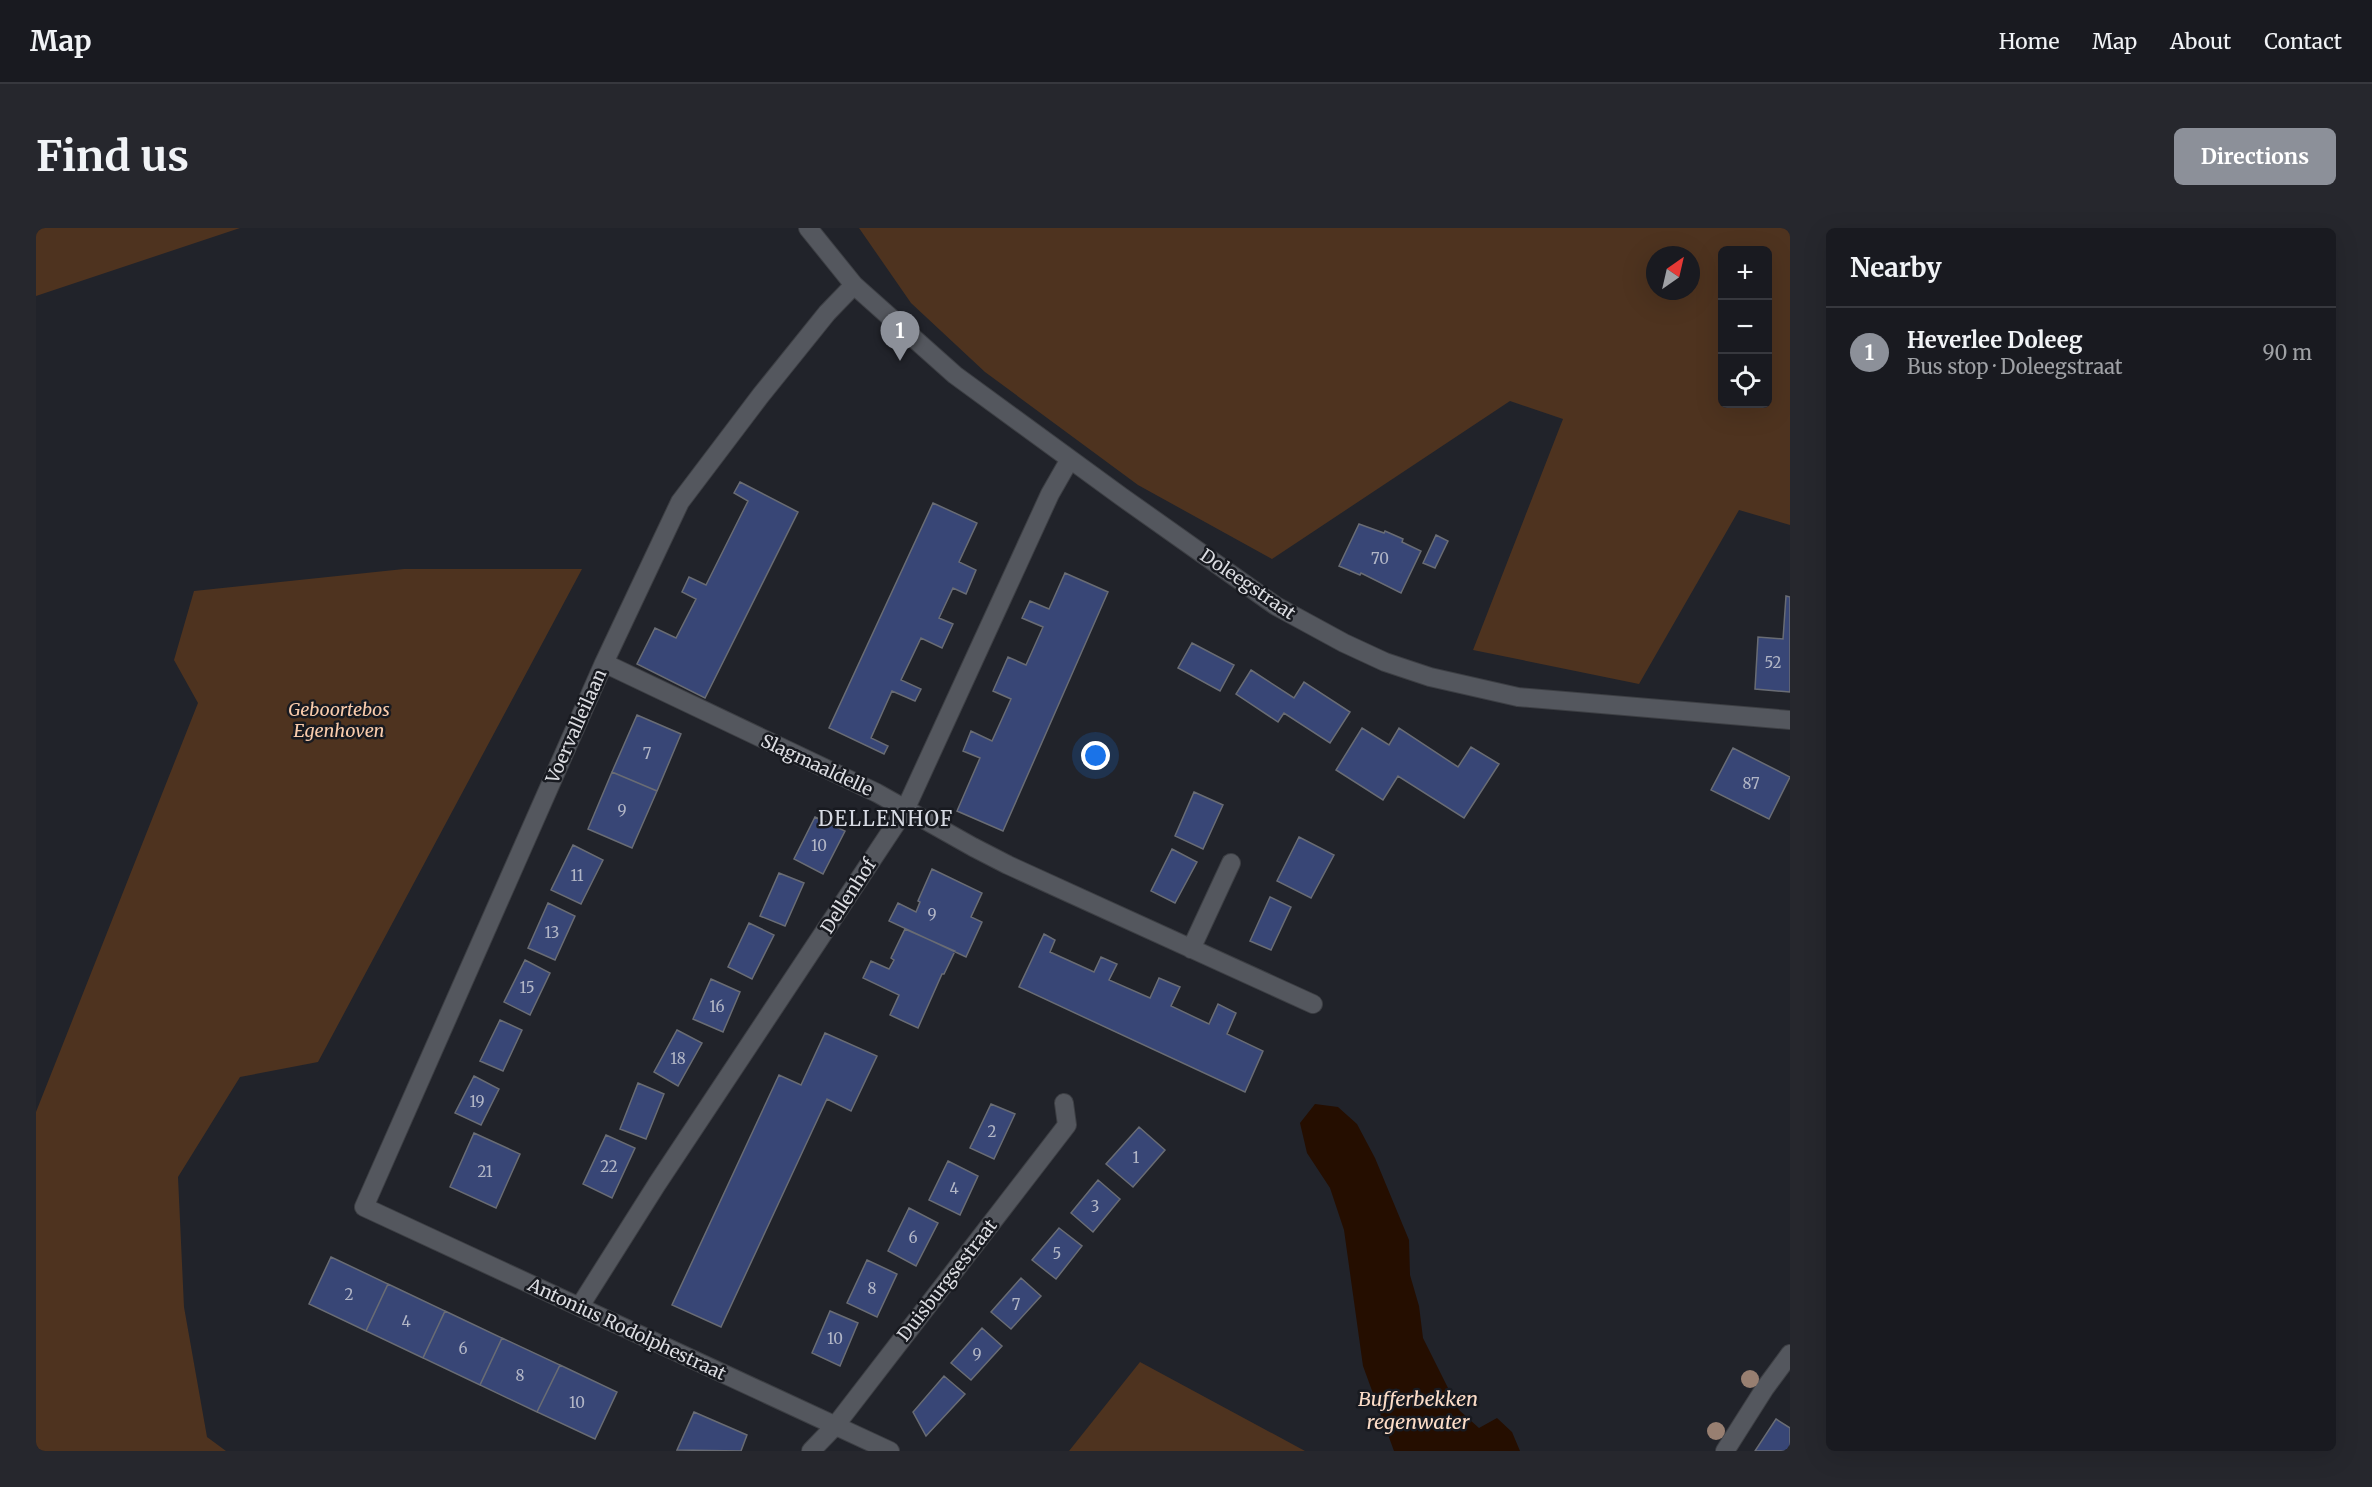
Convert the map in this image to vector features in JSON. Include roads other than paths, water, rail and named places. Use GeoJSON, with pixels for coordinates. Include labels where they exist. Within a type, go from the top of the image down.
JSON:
{"type":"FeatureCollection","features":[{"type":"Feature","properties":{"kind":"street","name":"Doleegstraat"},"geometry":{"type":"LineString","coordinates":[[808,228],[854,285],[955,375],[1276,606],[1311,626],[1385,662],[1430,677],[1518,696],[1790,720]]}},
{"type":"Feature","properties":{"kind":"street","name":"Voervalleilaan"},"geometry":{"type":"LineString","coordinates":[[364,1207],[604,663],[680,502],[761,395],[827,313],[854,285]]}},
{"type":"Feature","properties":{"kind":"street","name":"Dellenhof"},"geometry":{"type":"LineString","coordinates":[[580,1306],[657,1184],[905,810],[1050,494],[1070,459]]}},
{"type":"Feature","properties":{"kind":"street","name":"Slagmaaldelle"},"geometry":{"type":"LineString","coordinates":[[604,663],[877,793],[1008,865],[1312,1004]]}},
{"type":"Feature","properties":{"kind":"street"},"geometry":{"type":"LineString","coordinates":[[1191,950],[1231,863]]}},
{"type":"Feature","properties":{"kind":"street","name":"Duisburgsestraat"},"geometry":{"type":"LineString","coordinates":[[812,1451],[835,1426],[1067,1125],[1064,1102]]}},
{"type":"Feature","properties":{"kind":"street","name":"Antonius Rodolphestraat"},"geometry":{"type":"LineString","coordinates":[[364,1207],[890,1451]]}},
{"type":"Feature","properties":{"kind":"street"},"geometry":{"type":"LineString","coordinates":[[1725,1451],[1765,1388],[1790,1354]]}},
{"type":"Feature","properties":{"kind":"water","name":"Bufferbekken regenwater"},"geometry":{"type":"Polygon","coordinates":[[[1315,1104],[1338,1107],[1357,1124],[1375,1158],[1409,1240],[1410,1275],[1419,1306],[1423,1338],[1459,1410],[1479,1428],[1497,1418],[1512,1432],[1520,1451],[1394,1451],[1363,1366],[1344,1230],[1330,1188],[1307,1153],[1300,1123],[1315,1104]]]}},
{"type":"Feature","properties":{"kind":"place","name":"Heverlee Doleeg"},"geometry":{"type":"Point","coordinates":[900,361]}},
{"type":"Feature","properties":{"kind":"district","name":"DELLENHOF"},"geometry":{"type":"Point","coordinates":[886,818]}},
{"type":"Feature","properties":{"kind":"park label","name":"Geboortebos Egenhoven"},"geometry":{"type":"Point","coordinates":[339,719]}}]}
